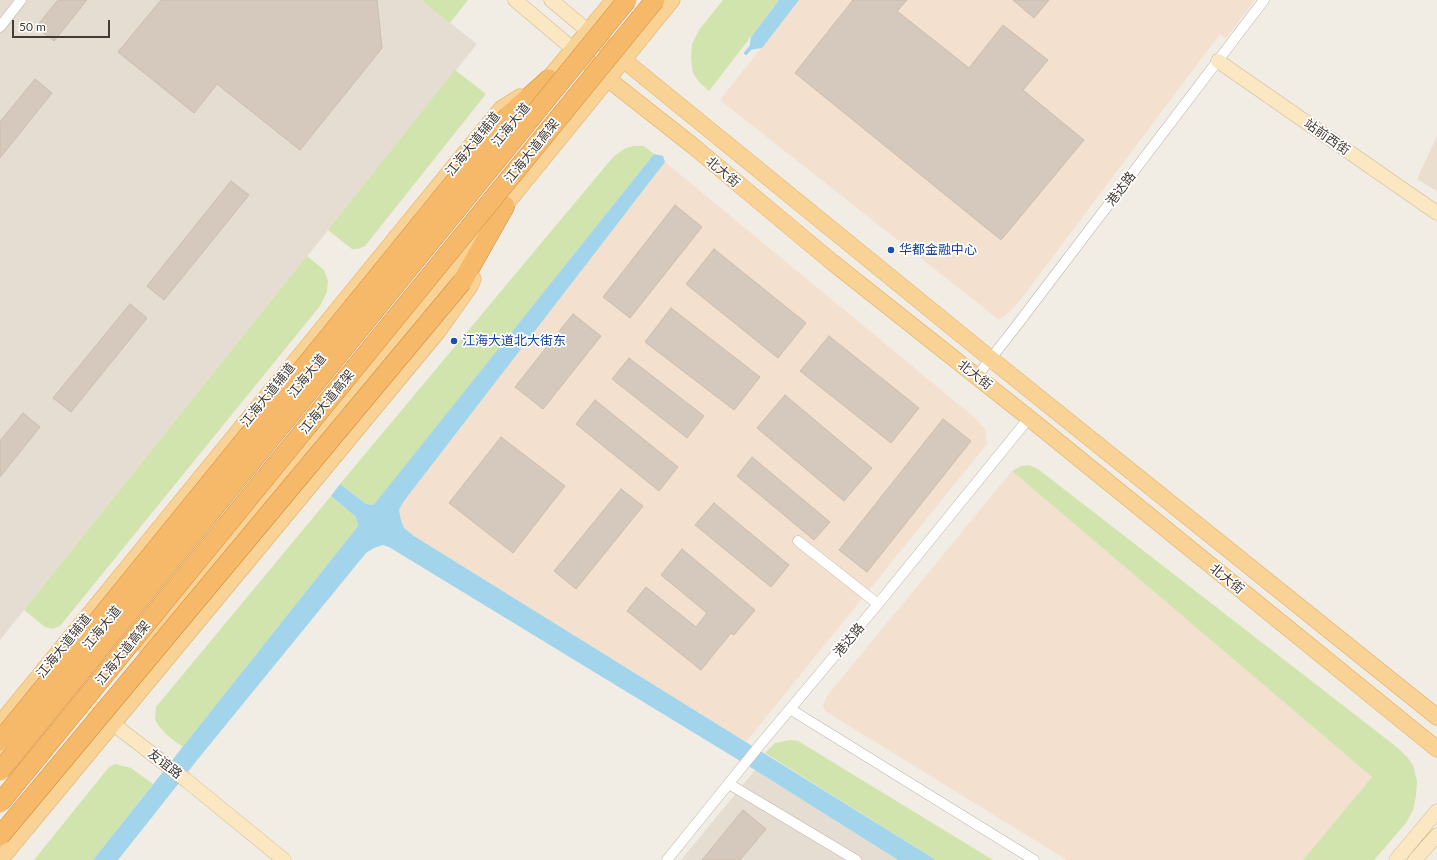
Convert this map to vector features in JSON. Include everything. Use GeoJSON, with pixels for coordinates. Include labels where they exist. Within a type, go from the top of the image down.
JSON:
{"type":"FeatureCollection","features":[{"type":"Feature","properties":{"kind":"highway","name":"江海大道高架"},"geometry":{"type":"LineString","coordinates":[[0,771],[627,0]]}},
{"type":"Feature","properties":{"kind":"highway","name":"江海大道高架"},"geometry":{"type":"LineString","coordinates":[[0,804],[655,0]]}},
{"type":"Feature","properties":{"kind":"highway"},"geometry":{"type":"LineString","coordinates":[[0,741],[509,115],[549,79]]}},
{"type":"Feature","properties":{"kind":"highway"},"geometry":{"type":"LineString","coordinates":[[0,836],[466,284],[505,206]]}},
{"type":"Feature","properties":{"kind":"main road","name":"江海大道"},"geometry":{"type":"LineString","coordinates":[[0,753],[614,0]]}},
{"type":"Feature","properties":{"kind":"main road"},"geometry":{"type":"LineString","coordinates":[[0,824],[441,286],[672,0]]}},
{"type":"Feature","properties":{"kind":"main road","name":"北大街"},"geometry":{"type":"LineString","coordinates":[[588,30],[991,359],[1437,717]]}},
{"type":"Feature","properties":{"kind":"main road","name":"北大街"},"geometry":{"type":"LineString","coordinates":[[573,49],[608,79],[693,146],[832,262],[1029,418],[1437,749]]}},
{"type":"Feature","properties":{"kind":"main road","name":"江海大道辅道"},"geometry":{"type":"LineString","coordinates":[[0,724],[501,109],[549,79]]}},
{"type":"Feature","properties":{"kind":"main road"},"geometry":{"type":"LineString","coordinates":[[0,860],[438,331],[466,284]]}},
{"type":"Feature","properties":{"kind":"street"},"geometry":{"type":"LineString","coordinates":[[0,27],[21,0]]}},
{"type":"Feature","properties":{"kind":"street","name":"北大街"},"geometry":{"type":"LineString","coordinates":[[515,0],[573,49]]}},
{"type":"Feature","properties":{"kind":"street","name":"北大街"},"geometry":{"type":"LineString","coordinates":[[551,0],[588,30]]}},
{"type":"Feature","properties":{"kind":"street","name":"港达路"},"geometry":{"type":"LineString","coordinates":[[976,376],[991,359],[1264,0]]}},
{"type":"Feature","properties":{"kind":"street","name":"站前西街"},"geometry":{"type":"LineString","coordinates":[[1218,61],[1437,213]]}},
{"type":"Feature","properties":{"kind":"street","name":"港达路"},"geometry":{"type":"LineString","coordinates":[[667,860],[1029,418]]}},
{"type":"Feature","properties":{"kind":"street"},"geometry":{"type":"LineString","coordinates":[[798,541],[878,604]]}},
{"type":"Feature","properties":{"kind":"street","name":"友谊路"},"geometry":{"type":"LineString","coordinates":[[44,670],[166,764],[284,860]]}},
{"type":"Feature","properties":{"kind":"street"},"geometry":{"type":"LineString","coordinates":[[790,709],[1034,860]]}},
{"type":"Feature","properties":{"kind":"street"},"geometry":{"type":"LineString","coordinates":[[729,784],[856,860]]}},
{"type":"Feature","properties":{"kind":"street"},"geometry":{"type":"LineString","coordinates":[[1396,860],[1437,811]]}},
{"type":"Feature","properties":{"kind":"street"},"geometry":{"type":"LineString","coordinates":[[1415,860],[1437,835]]}},
{"type":"Feature","properties":{"kind":"shaded area"},"geometry":{"type":"Polygon","coordinates":[[[0,0],[421,0],[477,44],[0,640],[0,0]]]}},
{"type":"Feature","properties":{"kind":"shaded area"},"geometry":{"type":"Polygon","coordinates":[[[799,0],[1255,0],[1226,38],[1220,34],[1021,299],[1005,316],[998,319],[720,100],[799,0]]]}},
{"type":"Feature","properties":{"kind":"shaded area"},"geometry":{"type":"Polygon","coordinates":[[[1437,136],[1437,191],[1417,179],[1437,136]]]}},
{"type":"Feature","properties":{"kind":"shaded area"},"geometry":{"type":"Polygon","coordinates":[[[665,162],[975,418],[985,429],[986,435],[987,444],[746,742],[414,536],[404,528],[399,511],[404,501],[665,162]]]}},
{"type":"Feature","properties":{"kind":"shaded area"},"geometry":{"type":"Polygon","coordinates":[[[1012,471],[1372,777],[1303,860],[1067,860],[825,711],[823,706],[827,696],[1012,471]]]}},
{"type":"Feature","properties":{"kind":"shaded area"},"geometry":{"type":"Polygon","coordinates":[[[755,770],[898,860],[681,860],[755,770]]]}},
{"type":"Feature","properties":{"kind":"green space"},"geometry":{"type":"Polygon","coordinates":[[[421,0],[468,0],[450,23],[421,0]]]}},
{"type":"Feature","properties":{"kind":"green space"},"geometry":{"type":"Polygon","coordinates":[[[723,0],[779,0],[709,91],[699,82],[693,73],[691,59],[692,44],[699,30],[723,0]]]}},
{"type":"Feature","properties":{"kind":"green space"},"geometry":{"type":"Polygon","coordinates":[[[455,70],[486,94],[365,246],[358,249],[352,249],[328,230],[455,70]]]}},
{"type":"Feature","properties":{"kind":"green space"},"geometry":{"type":"Polygon","coordinates":[[[644,146],[654,154],[376,503],[373,505],[366,504],[340,484],[614,156],[626,148],[644,146]]]}},
{"type":"Feature","properties":{"kind":"green space"},"geometry":{"type":"Polygon","coordinates":[[[307,256],[324,270],[328,281],[327,292],[320,306],[60,626],[52,629],[45,627],[24,610],[307,256]]]}},
{"type":"Feature","properties":{"kind":"green space"},"geometry":{"type":"Polygon","coordinates":[[[1029,465],[1038,469],[1398,748],[1407,757],[1413,765],[1417,781],[1413,810],[1406,823],[1374,860],[1303,860],[1372,777],[1012,471],[1021,466],[1029,465]]]}},
{"type":"Feature","properties":{"kind":"green space"},"geometry":{"type":"Polygon","coordinates":[[[331,496],[356,517],[358,526],[183,747],[168,736],[158,725],[155,719],[156,707],[331,496]]]}},
{"type":"Feature","properties":{"kind":"green space"},"geometry":{"type":"Polygon","coordinates":[[[790,740],[798,741],[993,860],[936,860],[765,753],[775,743],[790,740]]]}},
{"type":"Feature","properties":{"kind":"green space"},"geometry":{"type":"Polygon","coordinates":[[[115,764],[131,768],[153,784],[93,860],[34,860],[109,767],[115,764]]]}},
{"type":"Feature","properties":{"kind":"water"},"geometry":{"type":"Polygon","coordinates":[[[779,0],[799,0],[762,48],[749,50],[751,37],[779,0]]]}},
{"type":"Feature","properties":{"kind":"water"},"geometry":{"type":"Polygon","coordinates":[[[654,154],[663,156],[665,162],[404,501],[399,510],[404,528],[414,536],[936,860],[898,860],[755,770],[389,547],[383,545],[366,553],[198,759],[118,860],[93,860],[358,526],[356,517],[331,496],[340,484],[366,504],[373,505],[376,502],[654,154]]]}},
{"type":"Feature","properties":{"kind":"building"},"geometry":{"type":"Polygon","coordinates":[[[58,0],[87,0],[54,41],[36,27],[58,0]]]}},
{"type":"Feature","properties":{"kind":"building"},"geometry":{"type":"Polygon","coordinates":[[[161,0],[377,0],[382,48],[300,150],[217,84],[194,113],[118,52],[161,0]]]}},
{"type":"Feature","properties":{"kind":"building"},"geometry":{"type":"Polygon","coordinates":[[[853,0],[907,0],[897,11],[969,68],[1003,25],[1048,60],[1023,90],[1084,140],[1001,240],[795,73],[853,0]]]}},
{"type":"Feature","properties":{"kind":"building"},"geometry":{"type":"Polygon","coordinates":[[[1013,0],[1049,0],[1034,18],[1013,0]]]}},
{"type":"Feature","properties":{"kind":"building"},"geometry":{"type":"Polygon","coordinates":[[[35,79],[52,93],[0,158],[0,122],[35,79]]]}},
{"type":"Feature","properties":{"kind":"building"},"geometry":{"type":"Polygon","coordinates":[[[231,181],[249,195],[164,300],[147,286],[231,181]]]}},
{"type":"Feature","properties":{"kind":"building"},"geometry":{"type":"Polygon","coordinates":[[[675,205],[702,227],[630,318],[603,297],[675,205]]]}},
{"type":"Feature","properties":{"kind":"building"},"geometry":{"type":"Polygon","coordinates":[[[714,249],[806,323],[778,358],[686,284],[714,249]]]}},
{"type":"Feature","properties":{"kind":"building"},"geometry":{"type":"Polygon","coordinates":[[[130,304],[147,318],[71,412],[53,398],[130,304]]]}},
{"type":"Feature","properties":{"kind":"building"},"geometry":{"type":"Polygon","coordinates":[[[671,308],[760,377],[734,410],[645,342],[671,308]]]}},
{"type":"Feature","properties":{"kind":"building"},"geometry":{"type":"Polygon","coordinates":[[[573,314],[601,336],[543,409],[515,387],[573,314]]]}},
{"type":"Feature","properties":{"kind":"building"},"geometry":{"type":"Polygon","coordinates":[[[829,336],[919,408],[891,443],[800,371],[829,336]]]}},
{"type":"Feature","properties":{"kind":"building"},"geometry":{"type":"Polygon","coordinates":[[[629,358],[704,416],[687,438],[612,379],[629,358]]]}},
{"type":"Feature","properties":{"kind":"building"},"geometry":{"type":"Polygon","coordinates":[[[785,395],[872,468],[844,501],[757,428],[785,395]]]}},
{"type":"Feature","properties":{"kind":"building"},"geometry":{"type":"Polygon","coordinates":[[[595,400],[678,467],[659,491],[576,424],[595,400]]]}},
{"type":"Feature","properties":{"kind":"building"},"geometry":{"type":"Polygon","coordinates":[[[23,413],[40,427],[0,477],[0,441],[23,413]]]}},
{"type":"Feature","properties":{"kind":"building"},"geometry":{"type":"Polygon","coordinates":[[[943,419],[971,441],[867,572],[839,550],[943,419]]]}},
{"type":"Feature","properties":{"kind":"building"},"geometry":{"type":"Polygon","coordinates":[[[501,437],[565,486],[513,553],[449,503],[501,437]]]}},
{"type":"Feature","properties":{"kind":"building"},"geometry":{"type":"Polygon","coordinates":[[[752,457],[830,522],[814,540],[737,476],[752,457]]]}},
{"type":"Feature","properties":{"kind":"building"},"geometry":{"type":"Polygon","coordinates":[[[621,489],[643,506],[576,589],[554,571],[621,489]]]}},
{"type":"Feature","properties":{"kind":"building"},"geometry":{"type":"Polygon","coordinates":[[[714,503],[789,565],[771,587],[695,525],[714,503]]]}},
{"type":"Feature","properties":{"kind":"building"},"geometry":{"type":"Polygon","coordinates":[[[682,549],[755,610],[734,635],[731,633],[701,670],[627,611],[646,587],[696,627],[707,613],[661,575],[682,549]]]}},
{"type":"Feature","properties":{"kind":"building"},"geometry":{"type":"Polygon","coordinates":[[[743,810],[766,829],[740,860],[702,860],[743,810]]]}},
{"type":"Feature","properties":{"kind":"waterway"},"geometry":{"type":"LineString","coordinates":[[746,53],[752,46]]}},
{"type":"Feature","properties":{"kind":"place","name":"华都金融中心"},"geometry":{"type":"Point","coordinates":[891,250]}},
{"type":"Feature","properties":{"kind":"place","name":"江海大道北大街东"},"geometry":{"type":"Point","coordinates":[454,341]}}]}
